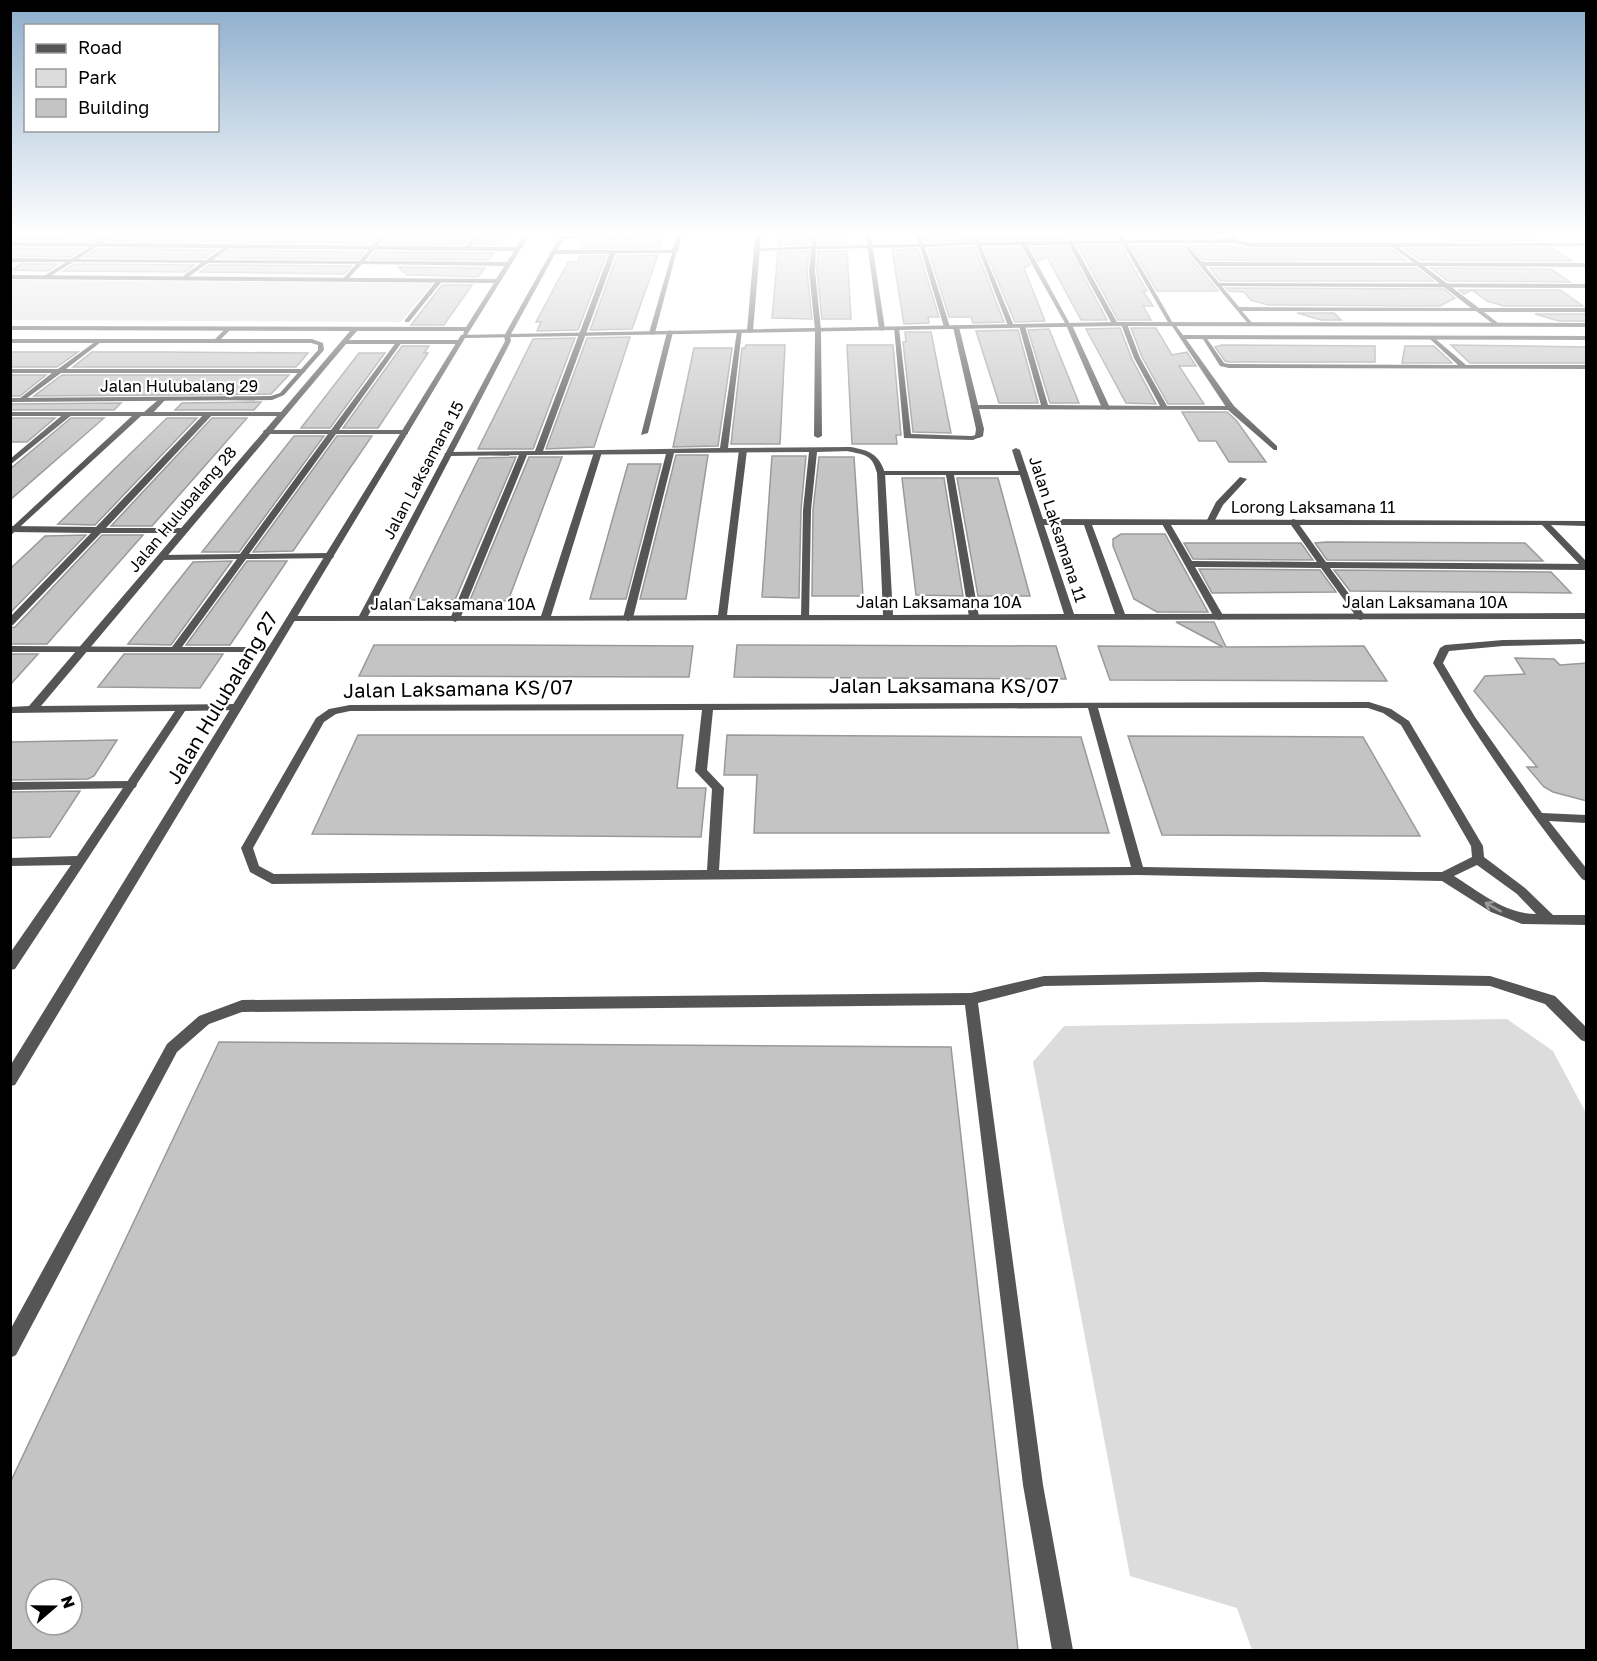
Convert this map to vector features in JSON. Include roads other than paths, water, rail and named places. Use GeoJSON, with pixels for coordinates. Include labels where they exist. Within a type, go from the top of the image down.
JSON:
{"type":"FeatureCollection","features":[{"type":"Feature","properties":{"kind":"street"},"geometry":{"type":"LineString","coordinates":[[407,321],[413,314]]}},
{"type":"Feature","properties":{"kind":"street","name":"Jalan Hulubalang 27"},"geometry":{"type":"LineString","coordinates":[[12,1074],[478,314]]}},
{"type":"Feature","properties":{"kind":"street","name":"Jalan Laksamana 15"},"geometry":{"type":"LineString","coordinates":[[362,619],[508,341],[507,336],[519,314]]}},
{"type":"Feature","properties":{"kind":"street"},"geometry":{"type":"LineString","coordinates":[[538,453],[589,314]]}},
{"type":"Feature","properties":{"kind":"street"},"geometry":{"type":"LineString","coordinates":[[652,333],[657,314]]}},
{"type":"Feature","properties":{"kind":"street"},"geometry":{"type":"LineString","coordinates":[[750,331],[751,314]]}},
{"type":"Feature","properties":{"kind":"street"},"geometry":{"type":"LineString","coordinates":[[816,314],[818,436]]}},
{"type":"Feature","properties":{"kind":"street"},"geometry":{"type":"LineString","coordinates":[[880,314],[882,328]]}},
{"type":"Feature","properties":{"kind":"street"},"geometry":{"type":"LineString","coordinates":[[943,314],[947,327]]}},
{"type":"Feature","properties":{"kind":"street"},"geometry":{"type":"LineString","coordinates":[[1006,314],[1011,326]]}},
{"type":"Feature","properties":{"kind":"street"},"geometry":{"type":"LineString","coordinates":[[1063,314],[1106,408]]}},
{"type":"Feature","properties":{"kind":"street"},"geometry":{"type":"LineString","coordinates":[[1109,314],[1115,324]]}},
{"type":"Feature","properties":{"kind":"street"},"geometry":{"type":"LineString","coordinates":[[1166,314],[1231,408],[1274,448]]}},
{"type":"Feature","properties":{"kind":"street"},"geometry":{"type":"LineString","coordinates":[[1242,314],[1250,324]]}},
{"type":"Feature","properties":{"kind":"street"},"geometry":{"type":"LineString","coordinates":[[1482,314],[1496,324]]}},
{"type":"Feature","properties":{"kind":"street"},"geometry":{"type":"LineString","coordinates":[[12,330],[355,329],[464,336],[507,336],[1115,324],[1587,325]]}},
{"type":"Feature","properties":{"kind":"street"},"geometry":{"type":"LineString","coordinates":[[1124,324],[1137,358],[1165,408]]}},
{"type":"Feature","properties":{"kind":"street"},"geometry":{"type":"LineString","coordinates":[[1022,326],[1045,407]]}},
{"type":"Feature","properties":{"kind":"street"},"geometry":{"type":"LineString","coordinates":[[896,328],[907,436],[973,438],[979,436],[980,429],[956,327]]}},
{"type":"Feature","properties":{"kind":"street"},"geometry":{"type":"LineString","coordinates":[[10,340],[216,341],[228,328]]}},
{"type":"Feature","properties":{"kind":"street","name":"Jalan Hulubalang 28"},"geometry":{"type":"LineString","coordinates":[[32,710],[355,329]]}},
{"type":"Feature","properties":{"kind":"street"},"geometry":{"type":"LineString","coordinates":[[724,449],[740,331]]}},
{"type":"Feature","properties":{"kind":"street"},"geometry":{"type":"LineString","coordinates":[[644,433],[670,332]]}},
{"type":"Feature","properties":{"kind":"street"},"geometry":{"type":"LineString","coordinates":[[344,342],[399,342],[464,336]]}},
{"type":"Feature","properties":{"kind":"street"},"geometry":{"type":"LineString","coordinates":[[1182,337],[1587,338]]}},
{"type":"Feature","properties":{"kind":"street"},"geometry":{"type":"LineString","coordinates":[[1203,337],[1220,362],[1230,366],[1587,367]]}},
{"type":"Feature","properties":{"kind":"street"},"geometry":{"type":"LineString","coordinates":[[1432,338],[1465,367]]}},
{"type":"Feature","properties":{"kind":"street"},"geometry":{"type":"LineString","coordinates":[[21,400],[99,341]]}},
{"type":"Feature","properties":{"kind":"street","name":"Jalan Hulubalang 29"},"geometry":{"type":"LineString","coordinates":[[10,400],[272,398],[282,394],[321,350],[321,344],[312,341],[216,341]]}},
{"type":"Feature","properties":{"kind":"street"},"geometry":{"type":"LineString","coordinates":[[175,650],[336,432],[399,342]]}},
{"type":"Feature","properties":{"kind":"street"},"geometry":{"type":"LineString","coordinates":[[10,371],[303,370]]}},
{"type":"Feature","properties":{"kind":"street"},"geometry":{"type":"LineString","coordinates":[[12,530],[161,400]]}},
{"type":"Feature","properties":{"kind":"street"},"geometry":{"type":"LineString","coordinates":[[974,407],[1231,408]]}},
{"type":"Feature","properties":{"kind":"street","name":"Jalan Hulubalang 29"},"geometry":{"type":"LineString","coordinates":[[10,414],[283,414]]}},
{"type":"Feature","properties":{"kind":"street"},"geometry":{"type":"LineString","coordinates":[[10,463],[69,414]]}},
{"type":"Feature","properties":{"kind":"street"},"geometry":{"type":"LineString","coordinates":[[10,622],[209,414]]}},
{"type":"Feature","properties":{"kind":"street"},"geometry":{"type":"LineString","coordinates":[[267,432],[405,432]]}},
{"type":"Feature","properties":{"kind":"street"},"geometry":{"type":"LineString","coordinates":[[448,454],[724,449],[850,450],[872,454],[879,462],[881,473],[888,618]]}},
{"type":"Feature","properties":{"kind":"street"},"geometry":{"type":"LineString","coordinates":[[807,618],[807,510],[813,449]]}},
{"type":"Feature","properties":{"kind":"street"},"geometry":{"type":"LineString","coordinates":[[722,618],[743,450]]}},
{"type":"Feature","properties":{"kind":"street","name":"Jalan Laksamana 11"},"geometry":{"type":"LineString","coordinates":[[1016,450],[1070,617]]}},
{"type":"Feature","properties":{"kind":"street"},"geometry":{"type":"LineString","coordinates":[[628,618],[671,451]]}},
{"type":"Feature","properties":{"kind":"street"},"geometry":{"type":"LineString","coordinates":[[545,618],[598,452]]}},
{"type":"Feature","properties":{"kind":"street"},"geometry":{"type":"LineString","coordinates":[[455,619],[524,453]]}},
{"type":"Feature","properties":{"kind":"street"},"geometry":{"type":"LineString","coordinates":[[881,473],[1024,473]]}},
{"type":"Feature","properties":{"kind":"street"},"geometry":{"type":"LineString","coordinates":[[950,473],[974,618]]}},
{"type":"Feature","properties":{"kind":"street"},"geometry":{"type":"LineString","coordinates":[[1210,522],[1219,504],[1243,479]]}},
{"type":"Feature","properties":{"kind":"street","name":"Lorong Laksamana 11"},"geometry":{"type":"LineString","coordinates":[[1040,522],[1587,523]]}},
{"type":"Feature","properties":{"kind":"street"},"geometry":{"type":"LineString","coordinates":[[1087,522],[1121,617]]}},
{"type":"Feature","properties":{"kind":"street"},"geometry":{"type":"LineString","coordinates":[[1165,522],[1219,617]]}},
{"type":"Feature","properties":{"kind":"street"},"geometry":{"type":"LineString","coordinates":[[1293,522],[1361,617]]}},
{"type":"Feature","properties":{"kind":"street"},"geometry":{"type":"LineString","coordinates":[[1544,523],[1587,567]]}},
{"type":"Feature","properties":{"kind":"street"},"geometry":{"type":"LineString","coordinates":[[12,530],[184,531]]}},
{"type":"Feature","properties":{"kind":"street"},"geometry":{"type":"LineString","coordinates":[[162,557],[330,556]]}},
{"type":"Feature","properties":{"kind":"street"},"geometry":{"type":"LineString","coordinates":[[1189,564],[1587,567]]}},
{"type":"Feature","properties":{"kind":"street","name":"Jalan Laksamana 10A"},"geometry":{"type":"LineString","coordinates":[[291,619],[1587,616]]}},
{"type":"Feature","properties":{"kind":"street"},"geometry":{"type":"LineString","coordinates":[[1581,642],[1445,648],[1438,663],[1470,718],[1539,818],[1584,869]]}},
{"type":"Feature","properties":{"kind":"street"},"geometry":{"type":"LineString","coordinates":[[10,649],[272,650]]}},
{"type":"Feature","properties":{"kind":"street"},"geometry":{"type":"LineString","coordinates":[[1092,705],[1138,871]]}},
{"type":"Feature","properties":{"kind":"street","name":"Jalan Laksamana KS/07"},"geometry":{"type":"LineString","coordinates":[[1444,876],[1138,871],[272,879],[254,869],[247,848],[320,720],[333,711],[350,708],[1369,705],[1387,711],[1405,723],[1477,846],[1478,858]]}},
{"type":"Feature","properties":{"kind":"street"},"geometry":{"type":"LineString","coordinates":[[708,706],[701,771],[718,788],[712,874]]}},
{"type":"Feature","properties":{"kind":"street"},"geometry":{"type":"LineString","coordinates":[[10,710],[238,707]]}},
{"type":"Feature","properties":{"kind":"street"},"geometry":{"type":"LineString","coordinates":[[11,964],[182,708]]}},
{"type":"Feature","properties":{"kind":"street"},"geometry":{"type":"LineString","coordinates":[[10,786],[131,785]]}},
{"type":"Feature","properties":{"kind":"street"},"geometry":{"type":"LineString","coordinates":[[1539,818],[1587,819]]}},
{"type":"Feature","properties":{"kind":"street"},"geometry":{"type":"LineString","coordinates":[[1549,920],[1521,891],[1478,858],[1444,876],[1496,909],[1522,919],[1549,920],[1587,920]]}},
{"type":"Feature","properties":{"kind":"street"},"geometry":{"type":"LineString","coordinates":[[10,861],[80,860]]}},
{"type":"Feature","properties":{"kind":"street"},"geometry":{"type":"LineString","coordinates":[[10,1349],[172,1048],[204,1020],[242,1006],[971,999],[1044,981],[1262,977],[1490,981],[1550,1000],[1587,1036]]}},
{"type":"Feature","properties":{"kind":"street"},"geometry":{"type":"LineString","coordinates":[[971,999],[1033,1485],[1063,1650]]}}]}
